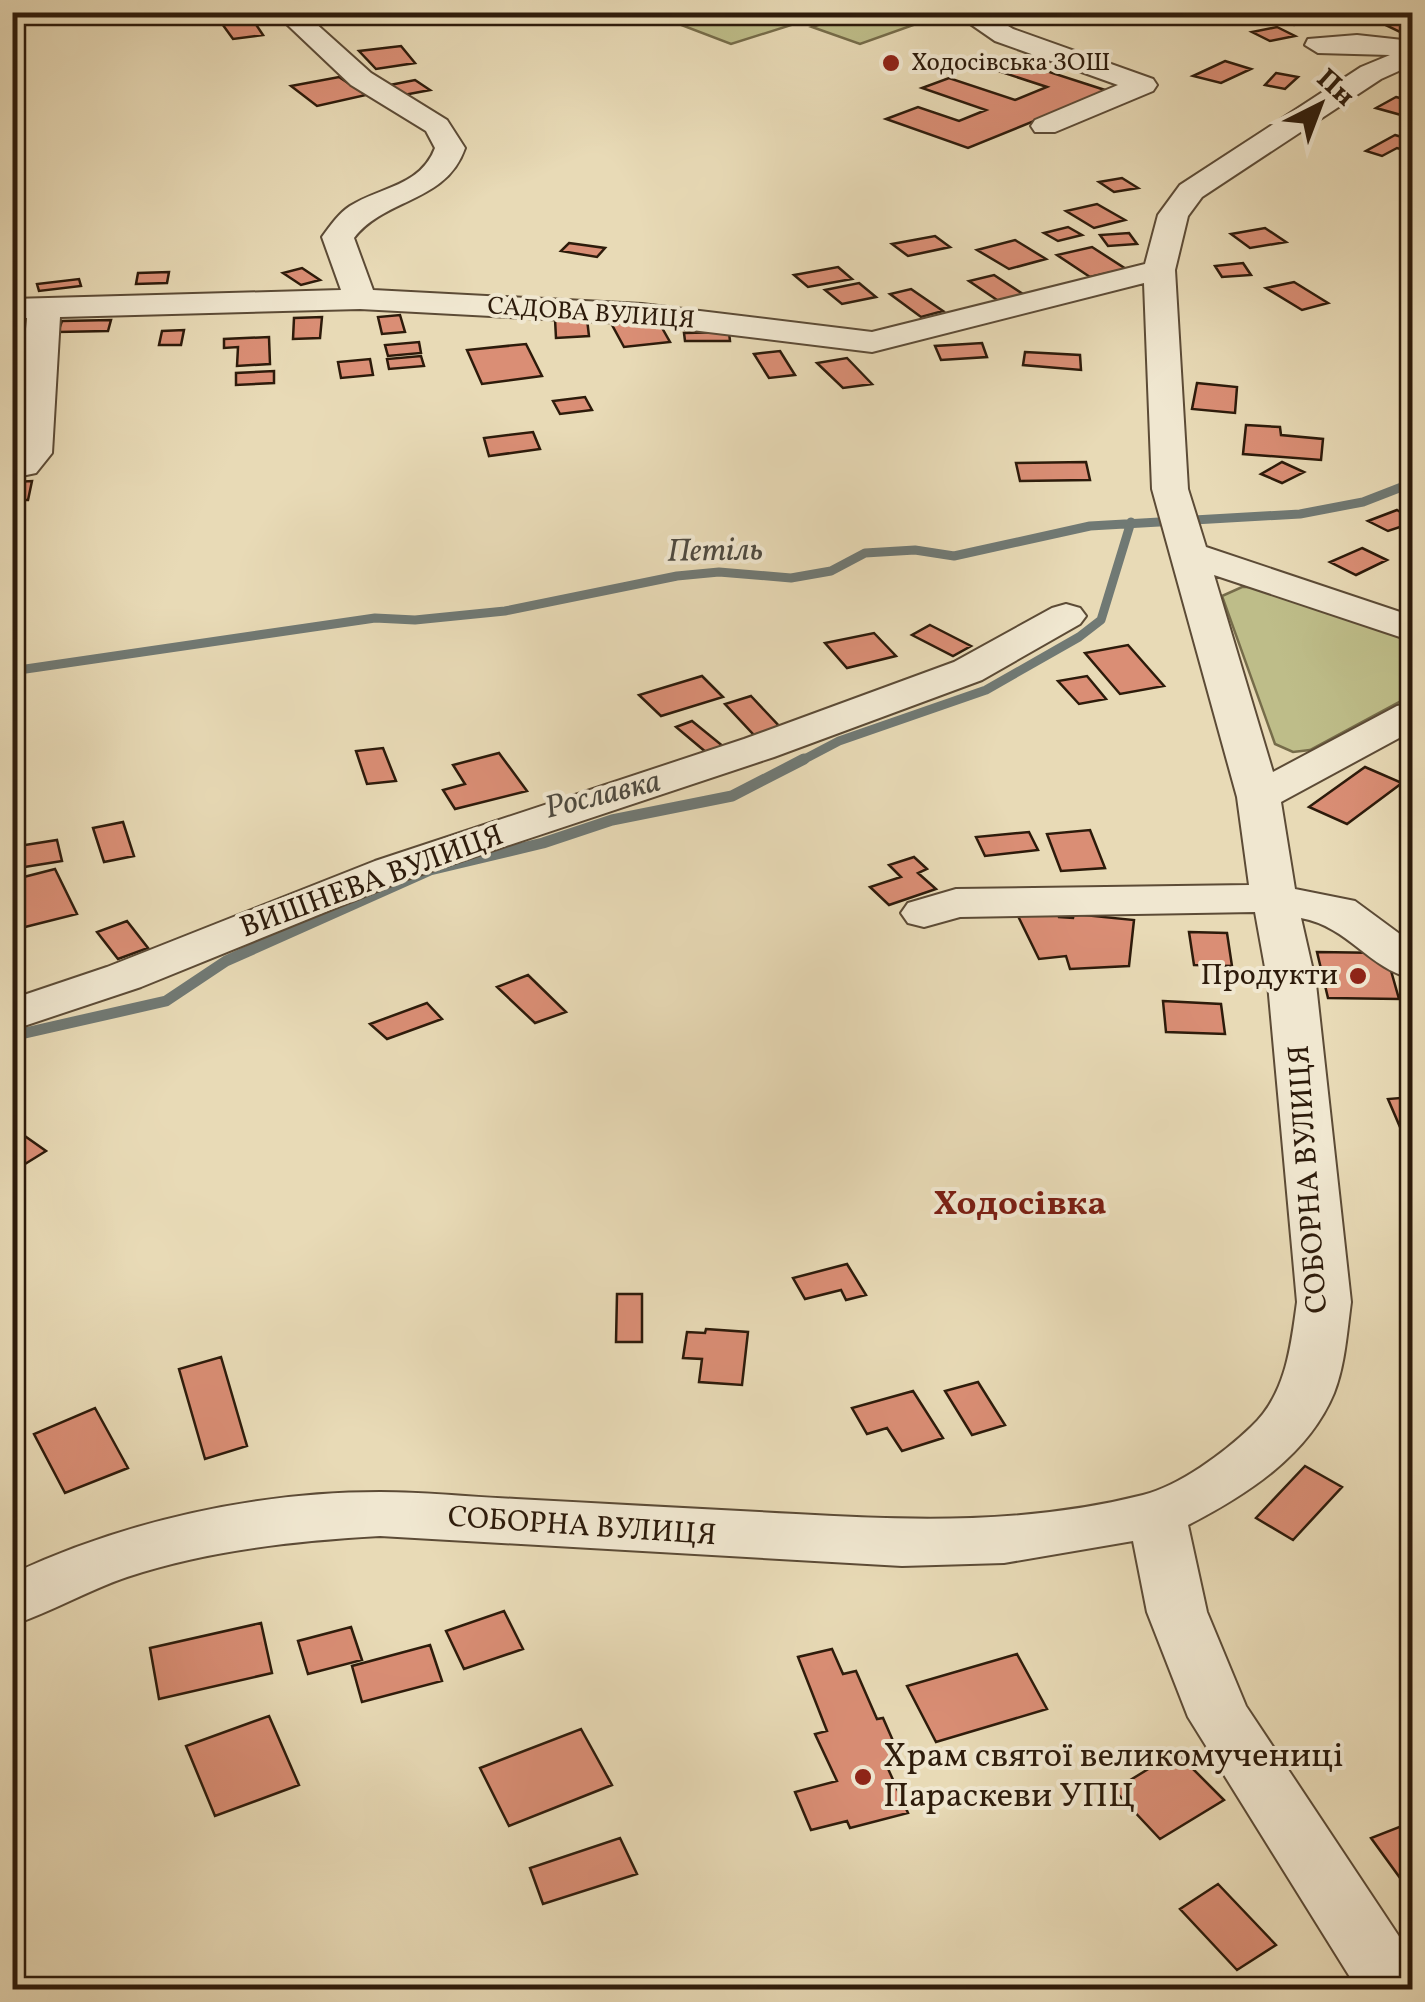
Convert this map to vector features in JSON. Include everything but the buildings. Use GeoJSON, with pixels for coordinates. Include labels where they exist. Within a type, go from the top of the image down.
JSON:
{"type":"FeatureCollection","features":[{"type":"Feature","properties":{"kind":"street"},"geometry":{"type":"LineString","coordinates":[[287,12],[361,79],[437,126],[450,148],[440,170],[414,188],[357,214],[338,237],[360,299]]}},
{"type":"Feature","properties":{"kind":"street"},"geometry":{"type":"LineString","coordinates":[[966,12],[1004,35],[1143,84],[1045,126]]}},
{"type":"Feature","properties":{"kind":"street"},"geometry":{"type":"LineString","coordinates":[[1318,45],[1357,43],[1412,52]]}},
{"type":"Feature","properties":{"kind":"street","name":"СОБОРНА ВУЛИЦЯ"},"geometry":{"type":"LineString","coordinates":[[12,1601],[99,1562],[160,1544],[275,1520],[334,1516],[380,1514],[902,1543],[1004,1540],[1157,1515],[1210,1488],[1272,1441],[1306,1393],[1318,1348],[1324,1302],[1292,984],[1259,797],[1170,489],[1159,270],[1173,216],[1191,191],[1371,73],[1412,52]]}},
{"type":"Feature","properties":{"kind":"street","name":"САДОВА ВУЛИЦЯ"},"geometry":{"type":"LineString","coordinates":[[28,308],[360,299],[642,314],[872,342],[1159,270]]}},
{"type":"Feature","properties":{"kind":"street"},"geometry":{"type":"LineString","coordinates":[[12,467],[23,464],[34,453],[28,308]]}},
{"type":"Feature","properties":{"kind":"street"},"geometry":{"type":"LineString","coordinates":[[1188,548],[1412,630]]}},
{"type":"Feature","properties":{"kind":"street","name":"ВИШНЕВА ВУЛИЦЯ"},"geometry":{"type":"LineString","coordinates":[[12,1015],[124,977],[391,870],[758,748],[968,671],[1066,616]]}},
{"type":"Feature","properties":{"kind":"street"},"geometry":{"type":"LineString","coordinates":[[1259,797],[1412,714]]}},
{"type":"Feature","properties":{"kind":"street"},"geometry":{"type":"LineString","coordinates":[[924,913],[975,903],[1165,896],[1274,899],[1339,911],[1412,964]]}},
{"type":"Feature","properties":{"kind":"street"},"geometry":{"type":"LineString","coordinates":[[1157,1515],[1177,1612],[1219,1717],[1396,1990]]}},
{"type":"Feature","properties":{"kind":"shaded area"},"geometry":{"type":"Polygon","coordinates":[[[650,13],[829,13],[731,44],[650,13]]]}},
{"type":"Feature","properties":{"kind":"shaded area"},"geometry":{"type":"Polygon","coordinates":[[[855,13],[947,13],[860,44],[812,27],[855,13]]]}},
{"type":"Feature","properties":{"kind":"shaded area"},"geometry":{"type":"Polygon","coordinates":[[[1242,587],[1265,587],[1412,639],[1412,695],[1310,750],[1293,752],[1275,744],[1222,596],[1242,587]]]}},
{"type":"Feature","properties":{"kind":"waterway","name":"Петіль"},"geometry":{"type":"LineString","coordinates":[[1130,524],[1300,514],[1363,502],[1412,483]]}},
{"type":"Feature","properties":{"kind":"waterway","name":"Петіль"},"geometry":{"type":"LineString","coordinates":[[12,671],[375,618],[415,620],[505,611],[677,576],[719,572],[791,578],[831,571],[865,553],[915,550],[954,556],[1090,526],[1130,524]]}},
{"type":"Feature","properties":{"kind":"waterway","name":"Рославка"},"geometry":{"type":"LineString","coordinates":[[799,762],[839,741],[986,690],[1079,637],[1101,620],[1130,524]]}},
{"type":"Feature","properties":{"kind":"waterway","name":"Рославка"},"geometry":{"type":"LineString","coordinates":[[12,1036],[166,1001],[226,961],[430,870],[543,843],[612,820],[732,796],[804,759]]}},
{"type":"Feature","properties":{"kind":"place","name":"Ходосівська ЗОШ"},"geometry":{"type":"Point","coordinates":[891,63]}},
{"type":"Feature","properties":{"kind":"place","name":"Продукти"},"geometry":{"type":"Point","coordinates":[1358,976]}},
{"type":"Feature","properties":{"kind":"place","name":"Храм святої великомучениці Параскеви УПЦ"},"geometry":{"type":"Point","coordinates":[863,1777]}},
{"type":"Feature","properties":{"kind":"district","name":"Ходосівка"},"geometry":{"type":"Point","coordinates":[1020,1205]}}]}
